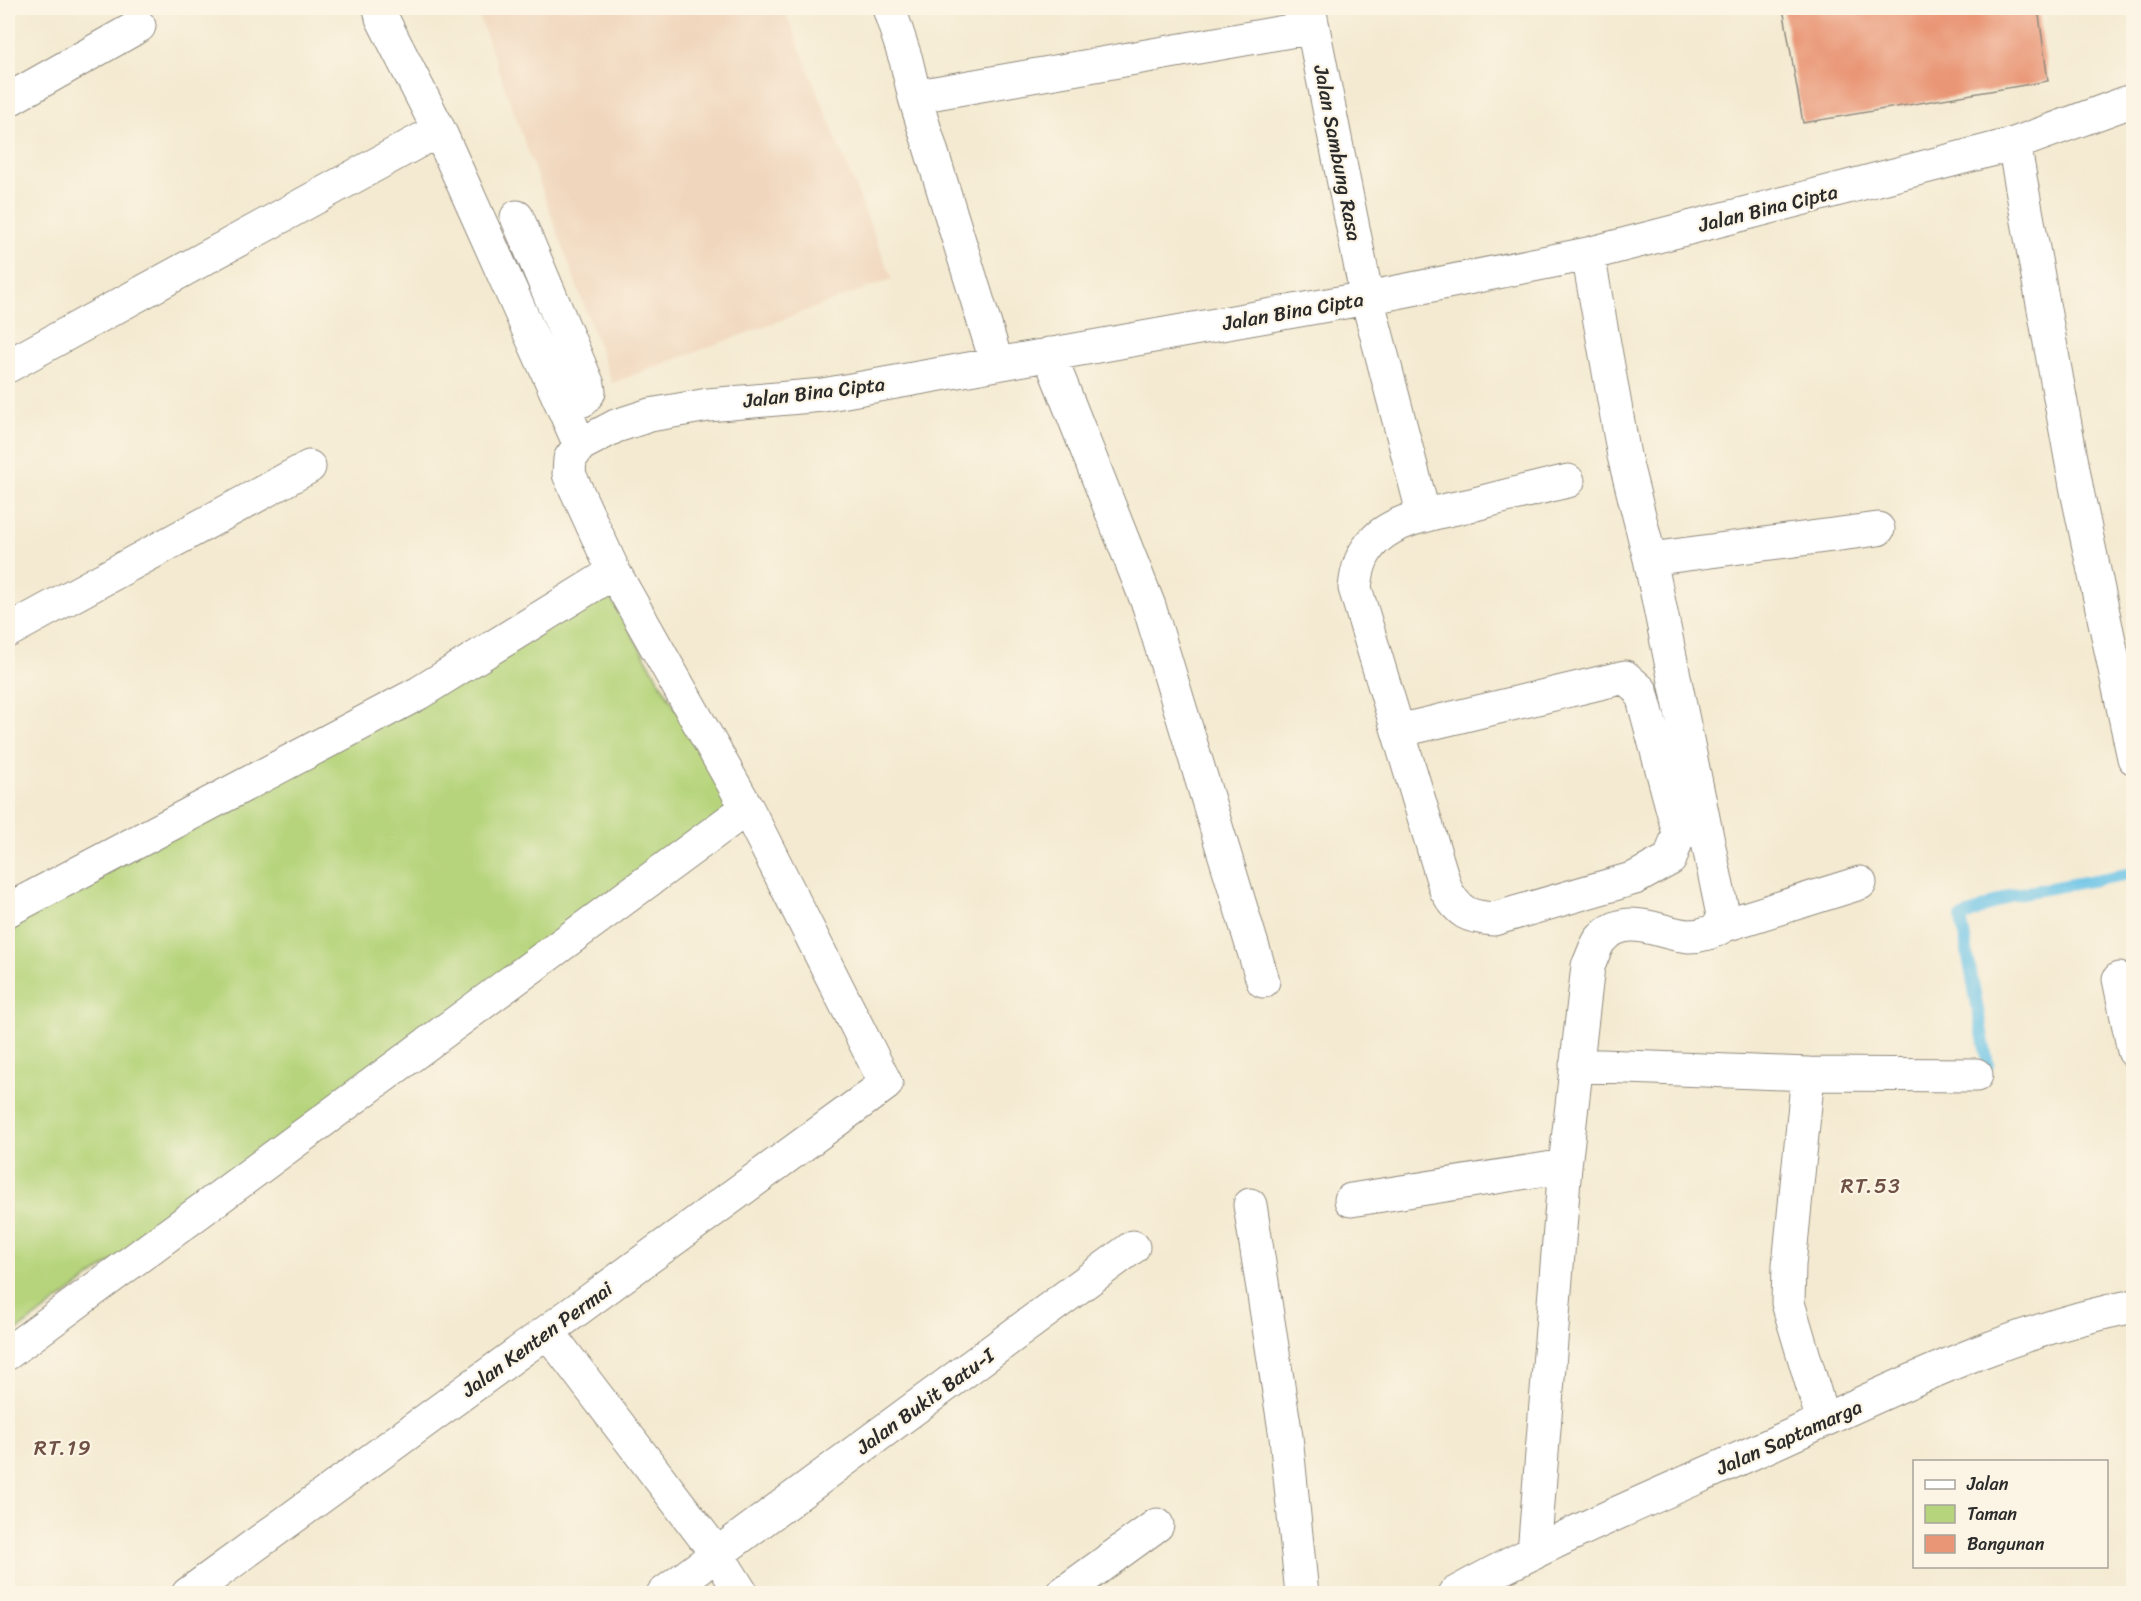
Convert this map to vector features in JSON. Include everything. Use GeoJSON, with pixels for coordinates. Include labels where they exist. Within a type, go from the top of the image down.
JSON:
{"type":"FeatureCollection","features":[{"type":"Feature","properties":{"kind":"street"},"geometry":{"type":"LineString","coordinates":[[8,1353],[747,808],[614,572],[569,474],[570,459],[580,445],[439,130],[382,18],[380,8]]}},
{"type":"Feature","properties":{"kind":"street"},"geometry":{"type":"LineString","coordinates":[[889,8],[997,364]]}},
{"type":"Feature","properties":{"kind":"street"},"geometry":{"type":"LineString","coordinates":[[915,98],[1311,17]]}},
{"type":"Feature","properties":{"kind":"street","name":"Jalan Sambung Rasa"},"geometry":{"type":"LineString","coordinates":[[1311,17],[1368,298],[1424,516]]}},
{"type":"Feature","properties":{"kind":"street"},"geometry":{"type":"LineString","coordinates":[[8,100],[139,26]]}},
{"type":"Feature","properties":{"kind":"street","name":"Jalan Bina Cipta"},"geometry":{"type":"LineString","coordinates":[[580,445],[616,426],[669,411],[708,405],[823,395],[1368,298],[1588,254],[2014,144],[2133,100]]}},
{"type":"Feature","properties":{"kind":"street"},"geometry":{"type":"LineString","coordinates":[[8,366],[439,130]]}},
{"type":"Feature","properties":{"kind":"street"},"geometry":{"type":"LineString","coordinates":[[2014,144],[2077,491],[2133,758]]}},
{"type":"Feature","properties":{"kind":"street"},"geometry":{"type":"LineString","coordinates":[[517,217],[588,385],[589,392],[583,400],[563,407]]}},
{"type":"Feature","properties":{"kind":"street"},"geometry":{"type":"LineString","coordinates":[[1588,254],[1624,456],[1650,560],[1725,925]]}},
{"type":"Feature","properties":{"kind":"street"},"geometry":{"type":"LineString","coordinates":[[1049,354],[1149,606],[1263,981]]}},
{"type":"Feature","properties":{"kind":"street"},"geometry":{"type":"LineString","coordinates":[[8,631],[309,466]]}},
{"type":"Feature","properties":{"kind":"street"},"geometry":{"type":"LineString","coordinates":[[1398,731],[1625,677],[1641,690],[1679,833],[1670,859],[1635,878],[1494,919],[1464,914],[1446,890],[1398,731],[1355,588],[1357,571],[1364,553],[1377,537],[1395,526],[1424,516],[1568,481]]}},
{"type":"Feature","properties":{"kind":"street"},"geometry":{"type":"LineString","coordinates":[[1650,560],[1878,529]]}},
{"type":"Feature","properties":{"kind":"street"},"geometry":{"type":"LineString","coordinates":[[8,910],[419,693],[614,572]]}},
{"type":"Feature","properties":{"kind":"street","name":"Jalan Kenten Permai"},"geometry":{"type":"LineString","coordinates":[[188,1593],[886,1084],[747,808]]}},
{"type":"Feature","properties":{"kind":"street"},"geometry":{"type":"LineString","coordinates":[[1534,1552],[1565,1167],[1576,1065],[1588,966],[1600,941],[1618,928],[1640,924],[1689,936],[1711,933],[1725,925],[1860,883]]}},
{"type":"Feature","properties":{"kind":"street"},"geometry":{"type":"LineString","coordinates":[[2119,979],[2133,1052]]}},
{"type":"Feature","properties":{"kind":"street"},"geometry":{"type":"LineString","coordinates":[[1576,1065],[1808,1074],[1976,1075]]}},
{"type":"Feature","properties":{"kind":"street"},"geometry":{"type":"LineString","coordinates":[[1808,1074],[1789,1265],[1788,1303],[1823,1421]]}},
{"type":"Feature","properties":{"kind":"street"},"geometry":{"type":"LineString","coordinates":[[1351,1200],[1565,1167]]}},
{"type":"Feature","properties":{"kind":"street"},"geometry":{"type":"LineString","coordinates":[[1250,1204],[1286,1437],[1302,1593]]}},
{"type":"Feature","properties":{"kind":"street","name":"Jalan Bukit Batu-I"},"geometry":{"type":"LineString","coordinates":[[663,1593],[1132,1247]]}},
{"type":"Feature","properties":{"kind":"street","name":"Jalan Saptamarga"},"geometry":{"type":"LineString","coordinates":[[1478,1589],[1534,1552],[1992,1346],[2069,1322],[2133,1306]]}},
{"type":"Feature","properties":{"kind":"street"},"geometry":{"type":"LineString","coordinates":[[548,1332],[717,1554],[742,1593]]}},
{"type":"Feature","properties":{"kind":"street"},"geometry":{"type":"LineString","coordinates":[[1062,1593],[1157,1525]]}},
{"type":"Feature","properties":{"kind":"shaded area"},"geometry":{"type":"Polygon","coordinates":[[[476,8],[784,8],[892,279],[612,383],[476,8]]]}},
{"type":"Feature","properties":{"kind":"green space"},"geometry":{"type":"Polygon","coordinates":[[[606,590],[735,810],[8,1337],[8,916],[606,590]]]}},
{"type":"Feature","properties":{"kind":"building"},"geometry":{"type":"Polygon","coordinates":[[[1783,8],[2038,8],[2048,81],[1803,123],[1783,8]]]}},
{"type":"Feature","properties":{"kind":"waterway"},"geometry":{"type":"LineString","coordinates":[[1988,1065],[1961,918],[2011,895],[2134,873]]}},
{"type":"Feature","properties":{"kind":"district","name":"RT.53"},"geometry":{"type":"Point","coordinates":[1871,1186]}},
{"type":"Feature","properties":{"kind":"district","name":"RT.19"},"geometry":{"type":"Point","coordinates":[63,1448]}}]}
